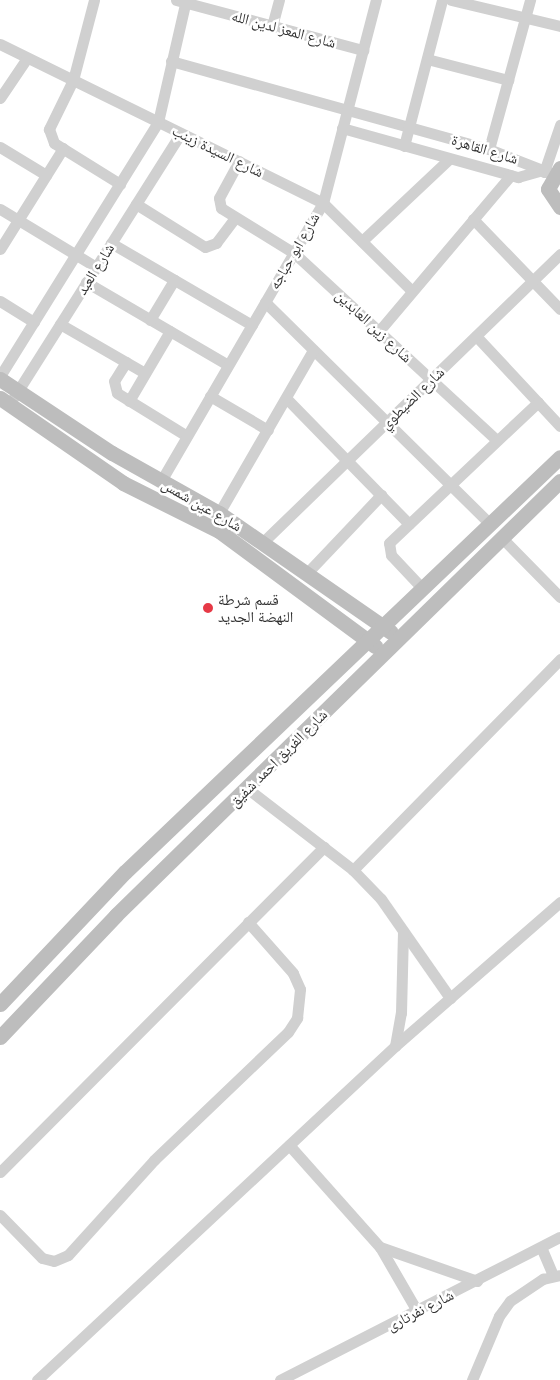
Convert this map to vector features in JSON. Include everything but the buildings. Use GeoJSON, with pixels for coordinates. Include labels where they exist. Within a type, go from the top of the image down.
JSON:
{"type":"FeatureCollection","features":[{"type":"Feature","properties":{"kind":"street"},"geometry":{"type":"LineString","coordinates":[[94,0],[73,80],[49,129],[51,139],[120,184]]}},
{"type":"Feature","properties":{"kind":"street"},"geometry":{"type":"LineString","coordinates":[[272,26],[279,0]]}},
{"type":"Feature","properties":{"kind":"street","name":"شارع ابو حباجه"},"geometry":{"type":"LineString","coordinates":[[160,481],[323,202],[376,0]]}},
{"type":"Feature","properties":{"kind":"street"},"geometry":{"type":"LineString","coordinates":[[404,146],[442,0]]}},
{"type":"Feature","properties":{"kind":"street"},"geometry":{"type":"LineString","coordinates":[[451,0],[560,26]]}},
{"type":"Feature","properties":{"kind":"street"},"geometry":{"type":"LineString","coordinates":[[489,149],[530,0]]}},
{"type":"Feature","properties":{"kind":"street","name":"شارع المعز لدين الله"},"geometry":{"type":"LineString","coordinates":[[182,1],[362,50]]}},
{"type":"Feature","properties":{"kind":"street","name":"شارع العبد"},"geometry":{"type":"LineString","coordinates":[[0,378],[158,122],[172,61],[182,1]]}},
{"type":"Feature","properties":{"kind":"street","name":"شارع السيدة زينب"},"geometry":{"type":"LineString","coordinates":[[0,44],[323,202],[412,291]]}},
{"type":"Feature","properties":{"kind":"street"},"geometry":{"type":"LineString","coordinates":[[0,98],[27,58]]}},
{"type":"Feature","properties":{"kind":"street"},"geometry":{"type":"LineString","coordinates":[[427,58],[508,80]]}},
{"type":"Feature","properties":{"kind":"street","name":"شارع القاهرة"},"geometry":{"type":"LineString","coordinates":[[172,61],[489,149],[520,159],[551,173]]}},
{"type":"Feature","properties":{"kind":"street"},"geometry":{"type":"LineString","coordinates":[[560,125],[548,189],[560,207]]}},
{"type":"Feature","properties":{"kind":"street","name":"شارع القاهرة"},"geometry":{"type":"LineString","coordinates":[[342,128],[518,177],[551,173]]}},
{"type":"Feature","properties":{"kind":"street","name":"شارع العبد"},"geometry":{"type":"LineString","coordinates":[[5,401],[18,391],[181,133]]}},
{"type":"Feature","properties":{"kind":"street"},"geometry":{"type":"LineString","coordinates":[[0,147],[46,176]]}},
{"type":"Feature","properties":{"kind":"street"},"geometry":{"type":"LineString","coordinates":[[0,249],[63,148]]}},
{"type":"Feature","properties":{"kind":"street"},"geometry":{"type":"LineString","coordinates":[[362,241],[449,159]]}},
{"type":"Feature","properties":{"kind":"street","name":"شارع زين العابدين"},"geometry":{"type":"LineString","coordinates":[[239,161],[219,201],[222,208],[235,218],[294,252],[497,440]]}},
{"type":"Feature","properties":{"kind":"street"},"geometry":{"type":"LineString","coordinates":[[379,331],[510,175]]}},
{"type":"Feature","properties":{"kind":"street"},"geometry":{"type":"LineString","coordinates":[[136,204],[205,247],[216,243],[235,218]]}},
{"type":"Feature","properties":{"kind":"street"},"geometry":{"type":"LineString","coordinates":[[0,209],[96,267]]}},
{"type":"Feature","properties":{"kind":"street"},"geometry":{"type":"LineString","coordinates":[[473,219],[560,309]]}},
{"type":"Feature","properties":{"kind":"street"},"geometry":{"type":"LineString","coordinates":[[111,243],[252,325]]}},
{"type":"Feature","properties":{"kind":"street","name":"شارع الضيطوي"},"geometry":{"type":"LineString","coordinates":[[263,542],[560,254]]}},
{"type":"Feature","properties":{"kind":"street"},"geometry":{"type":"LineString","coordinates":[[150,320],[174,280]]}},
{"type":"Feature","properties":{"kind":"street"},"geometry":{"type":"LineString","coordinates":[[86,282],[228,366]]}},
{"type":"Feature","properties":{"kind":"street"},"geometry":{"type":"LineString","coordinates":[[0,301],[34,322]]}},
{"type":"Feature","properties":{"kind":"street"},"geometry":{"type":"LineString","coordinates":[[265,302],[491,525]]}},
{"type":"Feature","properties":{"kind":"street"},"geometry":{"type":"LineString","coordinates":[[60,324],[146,373]]}},
{"type":"Feature","properties":{"kind":"street"},"geometry":{"type":"LineString","coordinates":[[129,400],[170,331]]}},
{"type":"Feature","properties":{"kind":"street"},"geometry":{"type":"LineString","coordinates":[[476,336],[560,426]]}},
{"type":"Feature","properties":{"kind":"street"},"geometry":{"type":"LineString","coordinates":[[219,513],[313,350]]}},
{"type":"Feature","properties":{"kind":"street"},"geometry":{"type":"LineString","coordinates":[[126,362],[114,388],[129,400],[187,436]]}},
{"type":"Feature","properties":{"kind":"street","name":"شارع عين شمس"},"geometry":{"type":"LineString","coordinates":[[0,378],[160,481],[219,513],[399,638]]}},
{"type":"Feature","properties":{"kind":"street"},"geometry":{"type":"LineString","coordinates":[[210,396],[268,430]]}},
{"type":"Feature","properties":{"kind":"street"},"geometry":{"type":"LineString","coordinates":[[286,398],[409,524]]}},
{"type":"Feature","properties":{"kind":"street","name":"شارع عين شمس"},"geometry":{"type":"LineString","coordinates":[[5,401],[123,483],[219,531],[384,654]]}},
{"type":"Feature","properties":{"kind":"street"},"geometry":{"type":"LineString","coordinates":[[422,588],[388,549],[389,543],[538,402]]}},
{"type":"Feature","properties":{"kind":"street","name":"شارع الفريق احمد شفيق"},"geometry":{"type":"LineString","coordinates":[[0,1004],[125,872],[422,588],[491,525],[560,457]]}},
{"type":"Feature","properties":{"kind":"street","name":"شارع الفريق احمد شفيق"},"geometry":{"type":"LineString","coordinates":[[0,1037],[116,915],[560,481]]}},
{"type":"Feature","properties":{"kind":"street"},"geometry":{"type":"LineString","coordinates":[[307,573],[381,495]]}},
{"type":"Feature","properties":{"kind":"street"},"geometry":{"type":"LineString","coordinates":[[502,538],[560,597]]}},
{"type":"Feature","properties":{"kind":"street"},"geometry":{"type":"LineString","coordinates":[[353,870],[560,659]]}},
{"type":"Feature","properties":{"kind":"street"},"geometry":{"type":"LineString","coordinates":[[248,788],[353,870],[381,900],[450,998]]}},
{"type":"Feature","properties":{"kind":"street"},"geometry":{"type":"LineString","coordinates":[[0,1172],[324,847]]}},
{"type":"Feature","properties":{"kind":"street"},"geometry":{"type":"LineString","coordinates":[[37,1380],[395,1046],[559,905]]}},
{"type":"Feature","properties":{"kind":"street"},"geometry":{"type":"LineString","coordinates":[[0,1215],[42,1258],[54,1261],[68,1255],[154,1160],[288,1032],[298,1018],[300,989],[293,973],[248,922]]}},
{"type":"Feature","properties":{"kind":"street"},"geometry":{"type":"LineString","coordinates":[[395,1046],[402,1013],[403,930]]}},
{"type":"Feature","properties":{"kind":"street"},"geometry":{"type":"LineString","coordinates":[[290,1146],[380,1247],[417,1311]]}},
{"type":"Feature","properties":{"kind":"street","name":"شارع نفرتارى"},"geometry":{"type":"LineString","coordinates":[[280,1380],[560,1237]]}},
{"type":"Feature","properties":{"kind":"street"},"geometry":{"type":"LineString","coordinates":[[380,1247],[477,1281]]}},
{"type":"Feature","properties":{"kind":"street"},"geometry":{"type":"LineString","coordinates":[[472,1380],[499,1316],[510,1301],[523,1290],[556,1275],[541,1247]]}},
{"type":"Feature","properties":{"kind":"place","name":"قسم شرطة النهضة الجديد"},"geometry":{"type":"Point","coordinates":[208,608]}}]}
